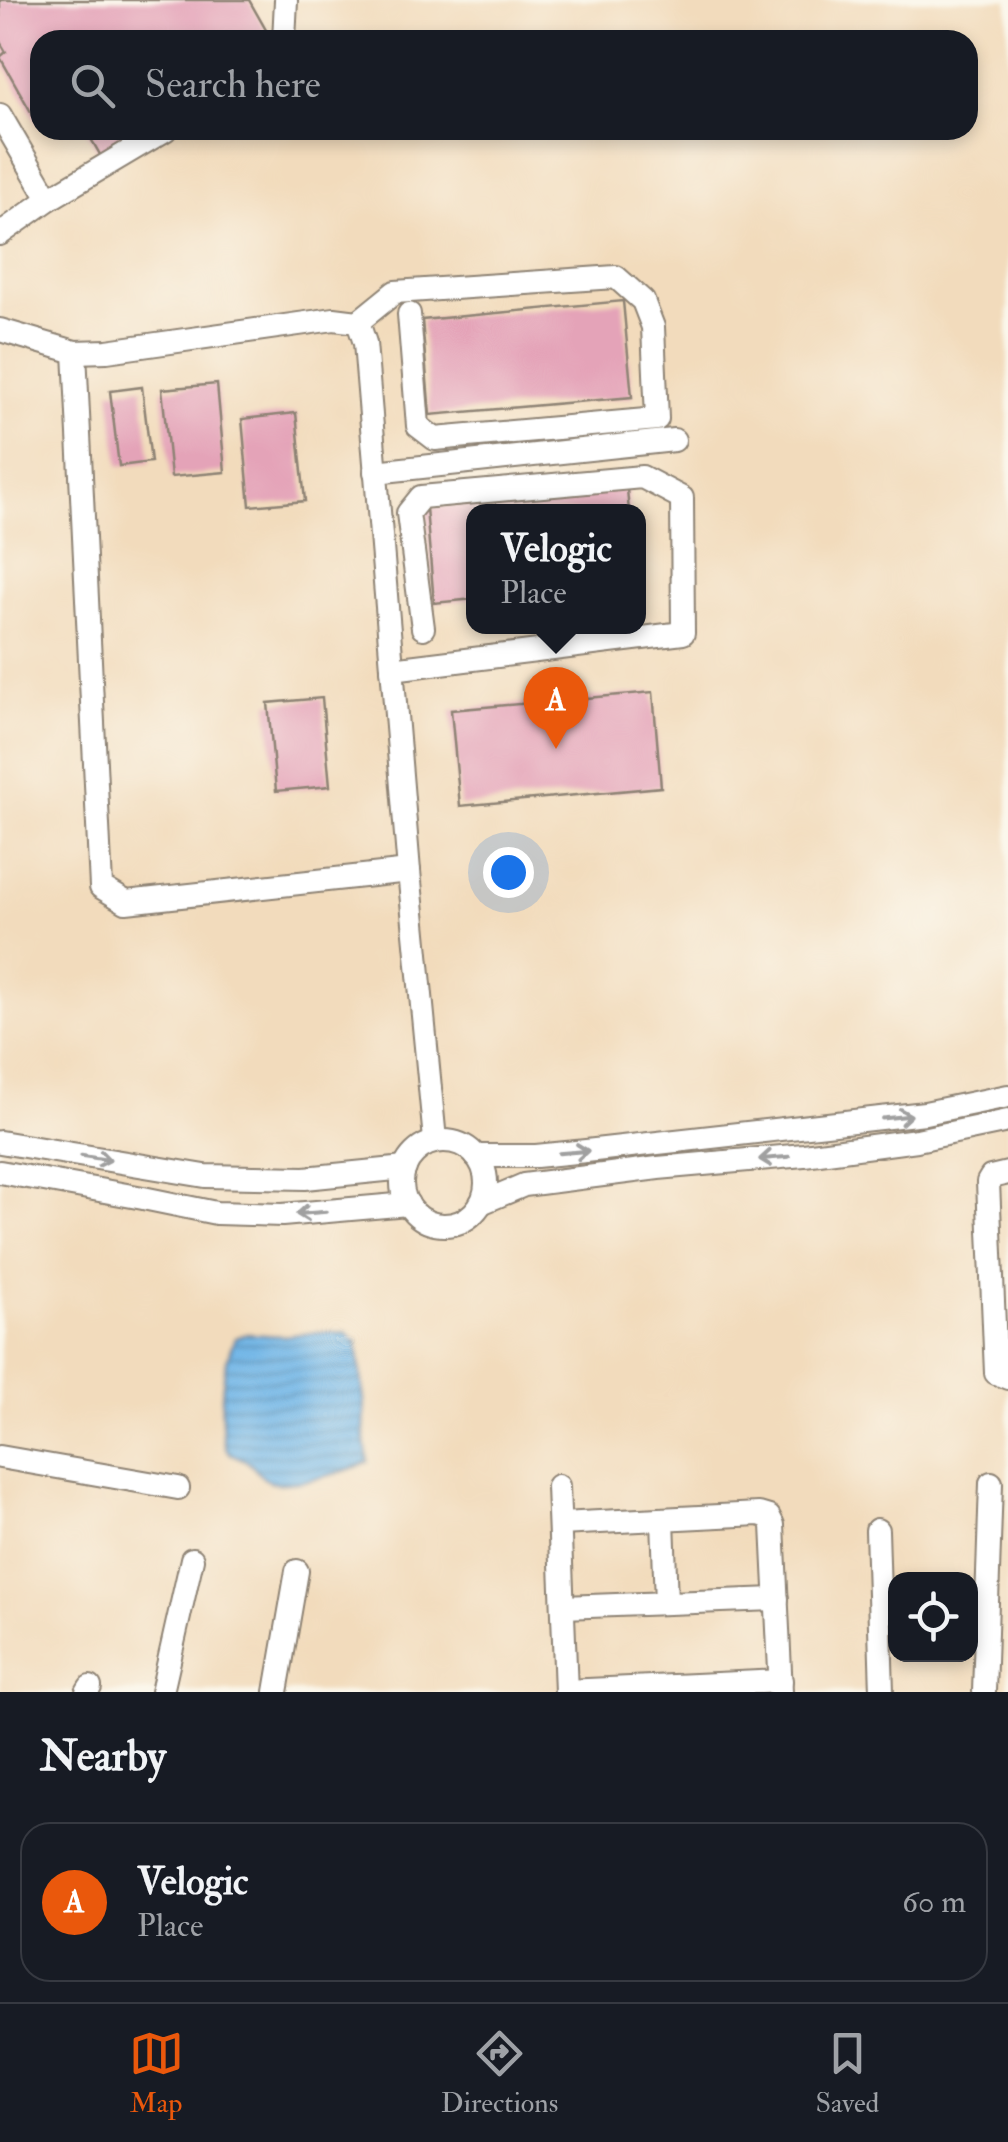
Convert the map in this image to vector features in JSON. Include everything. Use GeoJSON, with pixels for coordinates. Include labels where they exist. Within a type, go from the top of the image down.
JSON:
{"type":"FeatureCollection","features":[{"type":"Feature","properties":{"kind":"street"},"geometry":{"type":"LineString","coordinates":[[284,30],[286,0]]}},
{"type":"Feature","properties":{"kind":"street"},"geometry":{"type":"LineString","coordinates":[[0,116],[49,200]]}},
{"type":"Feature","properties":{"kind":"street"},"geometry":{"type":"LineString","coordinates":[[2,236],[49,200],[148,140]]}},
{"type":"Feature","properties":{"kind":"street"},"geometry":{"type":"LineString","coordinates":[[3,325],[75,352],[107,351],[334,319],[358,322],[395,292],[616,277],[643,301],[653,327],[656,419],[435,439],[418,426],[409,314]]}},
{"type":"Feature","properties":{"kind":"street"},"geometry":{"type":"LineString","coordinates":[[358,322],[365,343],[435,1140]]}},
{"type":"Feature","properties":{"kind":"street"},"geometry":{"type":"LineString","coordinates":[[75,352],[101,888],[126,902],[409,871]]}},
{"type":"Feature","properties":{"kind":"street"},"geometry":{"type":"LineString","coordinates":[[376,472],[674,440]]}},
{"type":"Feature","properties":{"kind":"street"},"geometry":{"type":"LineString","coordinates":[[392,669],[683,633],[682,498],[642,477],[421,497],[408,513],[423,628]]}},
{"type":"Feature","properties":{"kind":"street"},"geometry":{"type":"LineString","coordinates":[[476,1156],[536,1156],[869,1120],[1008,1096]]}},
{"type":"Feature","properties":{"kind":"street"},"geometry":{"type":"LineString","coordinates":[[481,1203],[524,1186],[917,1140],[1008,1121]]}},
{"type":"Feature","properties":{"kind":"street"},"geometry":{"type":"LineString","coordinates":[[435,1140],[466,1147],[483,1167],[486,1179],[481,1203],[463,1221],[438,1225],[426,1221],[408,1204],[402,1180],[405,1168],[418,1150],[435,1140]]}},
{"type":"Feature","properties":{"kind":"street"},"geometry":{"type":"LineString","coordinates":[[0,1142],[205,1176],[305,1178],[405,1168]]}},
{"type":"Feature","properties":{"kind":"street"},"geometry":{"type":"LineString","coordinates":[[0,1172],[216,1213],[282,1215],[408,1204]]}},
{"type":"Feature","properties":{"kind":"street"},"geometry":{"type":"LineString","coordinates":[[1008,1173],[991,1177],[988,1182],[996,1373],[1008,1378]]}},
{"type":"Feature","properties":{"kind":"street"},"geometry":{"type":"LineString","coordinates":[[0,1457],[178,1488]]}},
{"type":"Feature","properties":{"kind":"street"},"geometry":{"type":"LineString","coordinates":[[984,1692],[999,1526],[991,1483]]}},
{"type":"Feature","properties":{"kind":"street"},"geometry":{"type":"LineString","coordinates":[[558,1486],[566,1691],[781,1686],[774,1525],[769,1518],[759,1514],[560,1524]]}},
{"type":"Feature","properties":{"kind":"street"},"geometry":{"type":"LineString","coordinates":[[663,1519],[666,1603]]}},
{"type":"Feature","properties":{"kind":"street"},"geometry":{"type":"LineString","coordinates":[[877,1530],[882,1692]]}},
{"type":"Feature","properties":{"kind":"street"},"geometry":{"type":"LineString","coordinates":[[162,1692],[192,1559]]}},
{"type":"Feature","properties":{"kind":"street"},"geometry":{"type":"LineString","coordinates":[[276,1692],[297,1571]]}},
{"type":"Feature","properties":{"kind":"street"},"geometry":{"type":"LineString","coordinates":[[563,1607],[777,1599]]}},
{"type":"Feature","properties":{"kind":"water"},"geometry":{"type":"Polygon","coordinates":[[[347,1333],[357,1342],[368,1462],[305,1481],[271,1482],[248,1462],[230,1453],[225,1444],[223,1389],[231,1348],[235,1338],[247,1334],[347,1333]]]}},
{"type":"Feature","properties":{"kind":"building"},"geometry":{"type":"Polygon","coordinates":[[[0,0],[249,0],[266,30],[30,30],[30,110],[0,57],[6,52],[0,42],[0,0]]]}},
{"type":"Feature","properties":{"kind":"building"},"geometry":{"type":"Polygon","coordinates":[[[92,140],[133,140],[102,158],[92,140]]]}},
{"type":"Feature","properties":{"kind":"building"},"geometry":{"type":"Polygon","coordinates":[[[623,301],[632,397],[430,415],[422,320],[623,301]]]}},
{"type":"Feature","properties":{"kind":"building"},"geometry":{"type":"Polygon","coordinates":[[[217,384],[225,472],[171,477],[162,389],[217,384]]]}},
{"type":"Feature","properties":{"kind":"building"},"geometry":{"type":"Polygon","coordinates":[[[142,387],[151,462],[119,466],[110,391],[142,387]]]}},
{"type":"Feature","properties":{"kind":"building"},"geometry":{"type":"Polygon","coordinates":[[[296,413],[305,501],[250,506],[242,419],[296,413]]]}},
{"type":"Feature","properties":{"kind":"building"},"geometry":{"type":"Polygon","coordinates":[[[627,489],[628,504],[468,504],[627,489]]]}},
{"type":"Feature","properties":{"kind":"building"},"geometry":{"type":"Polygon","coordinates":[[[466,504],[466,600],[434,603],[426,508],[466,504]]]}},
{"type":"Feature","properties":{"kind":"building"},"geometry":{"type":"Polygon","coordinates":[[[653,692],[661,787],[460,806],[451,710],[653,692]]]}},
{"type":"Feature","properties":{"kind":"building"},"geometry":{"type":"Polygon","coordinates":[[[322,698],[330,786],[276,791],[268,703],[322,698]]]}},
{"type":"Feature","properties":{"kind":"place","name":"Velogic"},"geometry":{"type":"Point","coordinates":[556,749]}}]}
